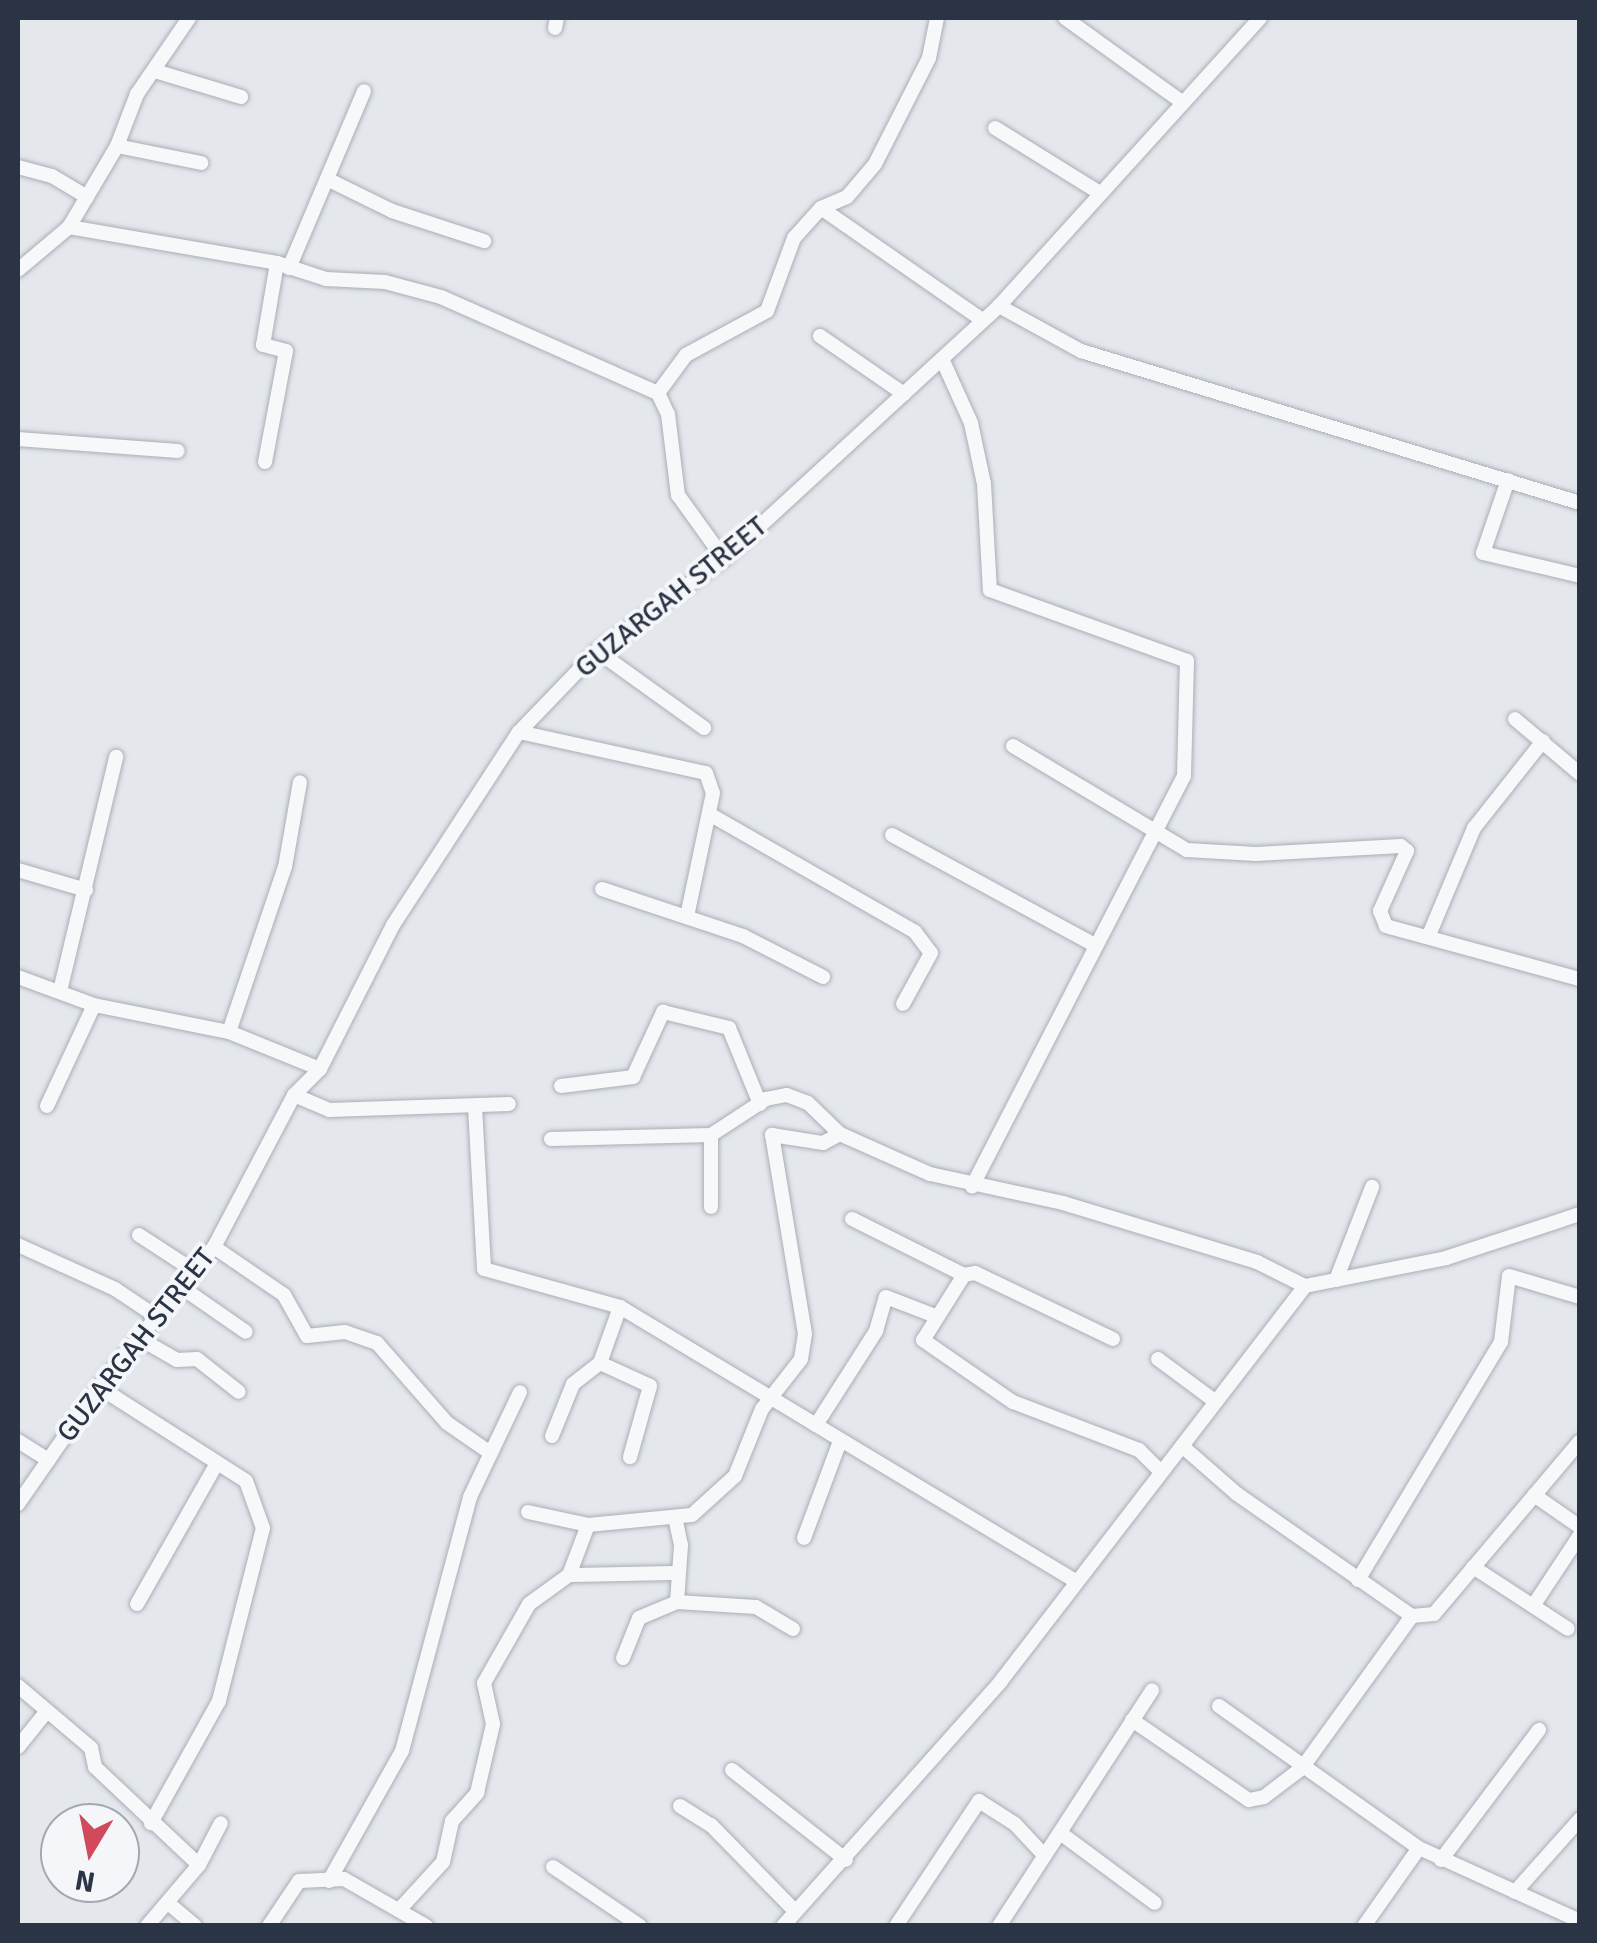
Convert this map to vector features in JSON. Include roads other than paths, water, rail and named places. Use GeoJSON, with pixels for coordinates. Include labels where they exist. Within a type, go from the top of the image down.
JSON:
{"type":"FeatureCollection","features":[{"type":"Feature","properties":{"kind":"street"},"geometry":{"type":"LineString","coordinates":[[18,270],[69,227],[117,146],[137,94],[189,18]]}},
{"type":"Feature","properties":{"kind":"street"},"geometry":{"type":"LineString","coordinates":[[658,393],[686,355],[767,311],[794,238],[820,208],[848,198],[875,164],[930,58],[937,18]]}},
{"type":"Feature","properties":{"kind":"street"},"geometry":{"type":"LineString","coordinates":[[1065,18],[1182,102]]}},
{"type":"Feature","properties":{"kind":"street","name":"GUZARGAH STREET"},"geometry":{"type":"LineString","coordinates":[[18,1504],[99,1387],[184,1289],[214,1247],[294,1095],[320,1069],[393,925],[518,732],[597,652],[724,559],[999,306],[1260,18]]}},
{"type":"Feature","properties":{"kind":"street"},"geometry":{"type":"LineString","coordinates":[[155,72],[240,96]]}},
{"type":"Feature","properties":{"kind":"street"},"geometry":{"type":"LineString","coordinates":[[265,462],[286,351],[262,345],[283,265],[364,92]]}},
{"type":"Feature","properties":{"kind":"street"},"geometry":{"type":"LineString","coordinates":[[995,128],[1100,193]]}},
{"type":"Feature","properties":{"kind":"street"},"geometry":{"type":"LineString","coordinates":[[117,146],[201,163]]}},
{"type":"Feature","properties":{"kind":"street"},"geometry":{"type":"LineString","coordinates":[[18,167],[52,176],[87,197]]}},
{"type":"Feature","properties":{"kind":"street"},"geometry":{"type":"LineString","coordinates":[[326,179],[392,210],[484,240]]}},
{"type":"Feature","properties":{"kind":"street"},"geometry":{"type":"LineString","coordinates":[[820,208],[982,320]]}},
{"type":"Feature","properties":{"kind":"street"},"geometry":{"type":"LineString","coordinates":[[69,227],[441,297],[658,393],[668,414],[678,495],[724,559]]}},
{"type":"Feature","properties":{"kind":"street"},"geometry":{"type":"LineString","coordinates":[[999,306],[1082,350],[1580,503]]}},
{"type":"Feature","properties":{"kind":"street"},"geometry":{"type":"LineString","coordinates":[[820,336],[904,394]]}},
{"type":"Feature","properties":{"kind":"street"},"geometry":{"type":"LineString","coordinates":[[942,359],[972,423],[984,484],[990,590],[1188,660],[1184,776],[1093,944],[972,1187]]}},
{"type":"Feature","properties":{"kind":"street"},"geometry":{"type":"LineString","coordinates":[[18,439],[178,451]]}},
{"type":"Feature","properties":{"kind":"street"},"geometry":{"type":"LineString","coordinates":[[1508,480],[1483,552],[1580,576]]}},
{"type":"Feature","properties":{"kind":"street"},"geometry":{"type":"LineString","coordinates":[[597,652],[704,728]]}},
{"type":"Feature","properties":{"kind":"street"},"geometry":{"type":"LineString","coordinates":[[1515,719],[1580,774]]}},
{"type":"Feature","properties":{"kind":"street"},"geometry":{"type":"LineString","coordinates":[[518,732],[706,774],[714,794],[687,916]]}},
{"type":"Feature","properties":{"kind":"street"},"geometry":{"type":"LineString","coordinates":[[1429,936],[1474,828],[1543,741]]}},
{"type":"Feature","properties":{"kind":"street"},"geometry":{"type":"LineString","coordinates":[[1013,746],[1152,834],[1188,850],[1238,853],[1401,846],[1407,851],[1380,920],[1580,979]]}},
{"type":"Feature","properties":{"kind":"street"},"geometry":{"type":"LineString","coordinates":[[60,991],[116,757]]}},
{"type":"Feature","properties":{"kind":"street"},"geometry":{"type":"LineString","coordinates":[[229,1032],[285,867],[300,782]]}},
{"type":"Feature","properties":{"kind":"street"},"geometry":{"type":"LineString","coordinates":[[711,815],[916,932],[930,953],[904,1004]]}},
{"type":"Feature","properties":{"kind":"street"},"geometry":{"type":"LineString","coordinates":[[892,835],[1093,944]]}},
{"type":"Feature","properties":{"kind":"street"},"geometry":{"type":"LineString","coordinates":[[18,870],[86,890]]}},
{"type":"Feature","properties":{"kind":"street"},"geometry":{"type":"LineString","coordinates":[[602,889],[687,916],[823,977]]}},
{"type":"Feature","properties":{"kind":"street"},"geometry":{"type":"LineString","coordinates":[[18,977],[94,1004],[229,1032],[320,1069]]}},
{"type":"Feature","properties":{"kind":"street"},"geometry":{"type":"LineString","coordinates":[[47,1106],[94,1004]]}},
{"type":"Feature","properties":{"kind":"street"},"geometry":{"type":"LineString","coordinates":[[562,1086],[633,1077],[663,1012],[730,1028],[760,1104]]}},
{"type":"Feature","properties":{"kind":"street"},"geometry":{"type":"LineString","coordinates":[[294,1095],[330,1110],[509,1104]]}},
{"type":"Feature","properties":{"kind":"street"},"geometry":{"type":"LineString","coordinates":[[551,1139],[711,1136],[760,1104],[787,1095],[808,1103],[840,1134],[972,1187],[1063,1203],[1257,1262],[1304,1286],[1446,1258],[1580,1214]]}},
{"type":"Feature","properties":{"kind":"street"},"geometry":{"type":"LineString","coordinates":[[475,1106],[484,1269],[620,1307],[1077,1582]]}},
{"type":"Feature","properties":{"kind":"street"},"geometry":{"type":"LineString","coordinates":[[528,1512],[588,1525],[692,1516],[735,1476],[762,1410],[774,1402],[801,1360],[805,1334],[772,1135],[822,1143],[840,1134]]}},
{"type":"Feature","properties":{"kind":"street"},"geometry":{"type":"LineString","coordinates":[[710,1207],[711,1136]]}},
{"type":"Feature","properties":{"kind":"street"},"geometry":{"type":"LineString","coordinates":[[1336,1280],[1372,1187]]}},
{"type":"Feature","properties":{"kind":"street"},"geometry":{"type":"LineString","coordinates":[[852,1219],[964,1275],[1002,1281],[1113,1339]]}},
{"type":"Feature","properties":{"kind":"street"},"geometry":{"type":"LineString","coordinates":[[139,1235],[196,1272]]}},
{"type":"Feature","properties":{"kind":"street"},"geometry":{"type":"LineString","coordinates":[[18,1245],[115,1289],[156,1317]]}},
{"type":"Feature","properties":{"kind":"street"},"geometry":{"type":"LineString","coordinates":[[214,1247],[284,1295],[307,1336],[345,1332],[377,1342],[447,1423],[489,1452]]}},
{"type":"Feature","properties":{"kind":"street"},"geometry":{"type":"LineString","coordinates":[[964,1275],[933,1315],[926,1345],[1013,1402],[1139,1450],[1161,1472]]}},
{"type":"Feature","properties":{"kind":"street"},"geometry":{"type":"LineString","coordinates":[[1358,1580],[1501,1342],[1509,1276],[1580,1297]]}},
{"type":"Feature","properties":{"kind":"street"},"geometry":{"type":"LineString","coordinates":[[783,1926],[846,1860],[1001,1682],[1304,1286]]}},
{"type":"Feature","properties":{"kind":"street"},"geometry":{"type":"LineString","coordinates":[[184,1289],[246,1332]]}},
{"type":"Feature","properties":{"kind":"street"},"geometry":{"type":"LineString","coordinates":[[816,1426],[876,1331],[886,1296],[933,1315]]}},
{"type":"Feature","properties":{"kind":"street"},"geometry":{"type":"LineString","coordinates":[[552,1436],[573,1384],[600,1363],[620,1307]]}},
{"type":"Feature","properties":{"kind":"street"},"geometry":{"type":"LineString","coordinates":[[142,1340],[177,1360],[196,1359],[238,1392]]}},
{"type":"Feature","properties":{"kind":"street"},"geometry":{"type":"LineString","coordinates":[[1158,1358],[1216,1402]]}},
{"type":"Feature","properties":{"kind":"street"},"geometry":{"type":"LineString","coordinates":[[600,1363],[650,1386],[630,1457]]}},
{"type":"Feature","properties":{"kind":"street"},"geometry":{"type":"LineString","coordinates":[[99,1387],[246,1481],[263,1528],[220,1700],[151,1822]]}},
{"type":"Feature","properties":{"kind":"street"},"geometry":{"type":"LineString","coordinates":[[329,1881],[402,1751],[470,1497],[520,1392]]}},
{"type":"Feature","properties":{"kind":"street"},"geometry":{"type":"LineString","coordinates":[[18,1441],[48,1460]]}},
{"type":"Feature","properties":{"kind":"street"},"geometry":{"type":"LineString","coordinates":[[1182,1446],[1237,1494],[1412,1616],[1434,1614],[1580,1441]]}},
{"type":"Feature","properties":{"kind":"street"},"geometry":{"type":"LineString","coordinates":[[804,1538],[840,1442]]}},
{"type":"Feature","properties":{"kind":"street"},"geometry":{"type":"LineString","coordinates":[[137,1604],[217,1463]]}},
{"type":"Feature","properties":{"kind":"street"},"geometry":{"type":"LineString","coordinates":[[1534,1495],[1580,1527]]}},
{"type":"Feature","properties":{"kind":"street"},"geometry":{"type":"LineString","coordinates":[[675,1516],[677,1602]]}},
{"type":"Feature","properties":{"kind":"street"},"geometry":{"type":"LineString","coordinates":[[570,1575],[588,1525]]}},
{"type":"Feature","properties":{"kind":"street"},"geometry":{"type":"LineString","coordinates":[[1532,1606],[1580,1535]]}},
{"type":"Feature","properties":{"kind":"street"},"geometry":{"type":"LineString","coordinates":[[1473,1567],[1568,1629]]}},
{"type":"Feature","properties":{"kind":"street"},"geometry":{"type":"LineString","coordinates":[[399,1910],[443,1862],[452,1821],[478,1790],[493,1724],[484,1683],[529,1604],[570,1575],[678,1573]]}},
{"type":"Feature","properties":{"kind":"street"},"geometry":{"type":"LineString","coordinates":[[623,1658],[638,1618],[677,1602],[756,1607],[793,1629]]}},
{"type":"Feature","properties":{"kind":"street"},"geometry":{"type":"LineString","coordinates":[[1132,1720],[1249,1800],[1264,1797],[1302,1768],[1412,1616]]}},
{"type":"Feature","properties":{"kind":"street"},"geometry":{"type":"LineString","coordinates":[[18,1686],[91,1748],[95,1766],[199,1866]]}},
{"type":"Feature","properties":{"kind":"street"},"geometry":{"type":"LineString","coordinates":[[999,1926],[1044,1855],[1063,1836],[1069,1815],[1152,1690]]}},
{"type":"Feature","properties":{"kind":"street"},"geometry":{"type":"LineString","coordinates":[[1219,1706],[1420,1848],[1580,1921]]}},
{"type":"Feature","properties":{"kind":"street"},"geometry":{"type":"LineString","coordinates":[[18,1747],[48,1711]]}},
{"type":"Feature","properties":{"kind":"street"},"geometry":{"type":"LineString","coordinates":[[1441,1860],[1479,1801],[1539,1730]]}},
{"type":"Feature","properties":{"kind":"street"},"geometry":{"type":"LineString","coordinates":[[732,1770],[846,1860]]}},
{"type":"Feature","properties":{"kind":"street"},"geometry":{"type":"LineString","coordinates":[[896,1926],[979,1801],[1015,1824],[1044,1855]]}},
{"type":"Feature","properties":{"kind":"street"},"geometry":{"type":"LineString","coordinates":[[680,1806],[712,1825],[795,1911]]}},
{"type":"Feature","properties":{"kind":"street"},"geometry":{"type":"LineString","coordinates":[[1515,1892],[1580,1819]]}},
{"type":"Feature","properties":{"kind":"street"},"geometry":{"type":"LineString","coordinates":[[146,1926],[199,1866],[221,1823]]}},
{"type":"Feature","properties":{"kind":"street"},"geometry":{"type":"LineString","coordinates":[[1063,1836],[1154,1903]]}},
{"type":"Feature","properties":{"kind":"street"},"geometry":{"type":"LineString","coordinates":[[1364,1926],[1420,1848]]}},
{"type":"Feature","properties":{"kind":"street"},"geometry":{"type":"LineString","coordinates":[[554,1867],[640,1926]]}},
{"type":"Feature","properties":{"kind":"street"},"geometry":{"type":"LineString","coordinates":[[268,1926],[290,1887],[344,1879],[426,1926]]}},
{"type":"Feature","properties":{"kind":"street"},"geometry":{"type":"LineString","coordinates":[[168,1903],[195,1926]]}}]}
